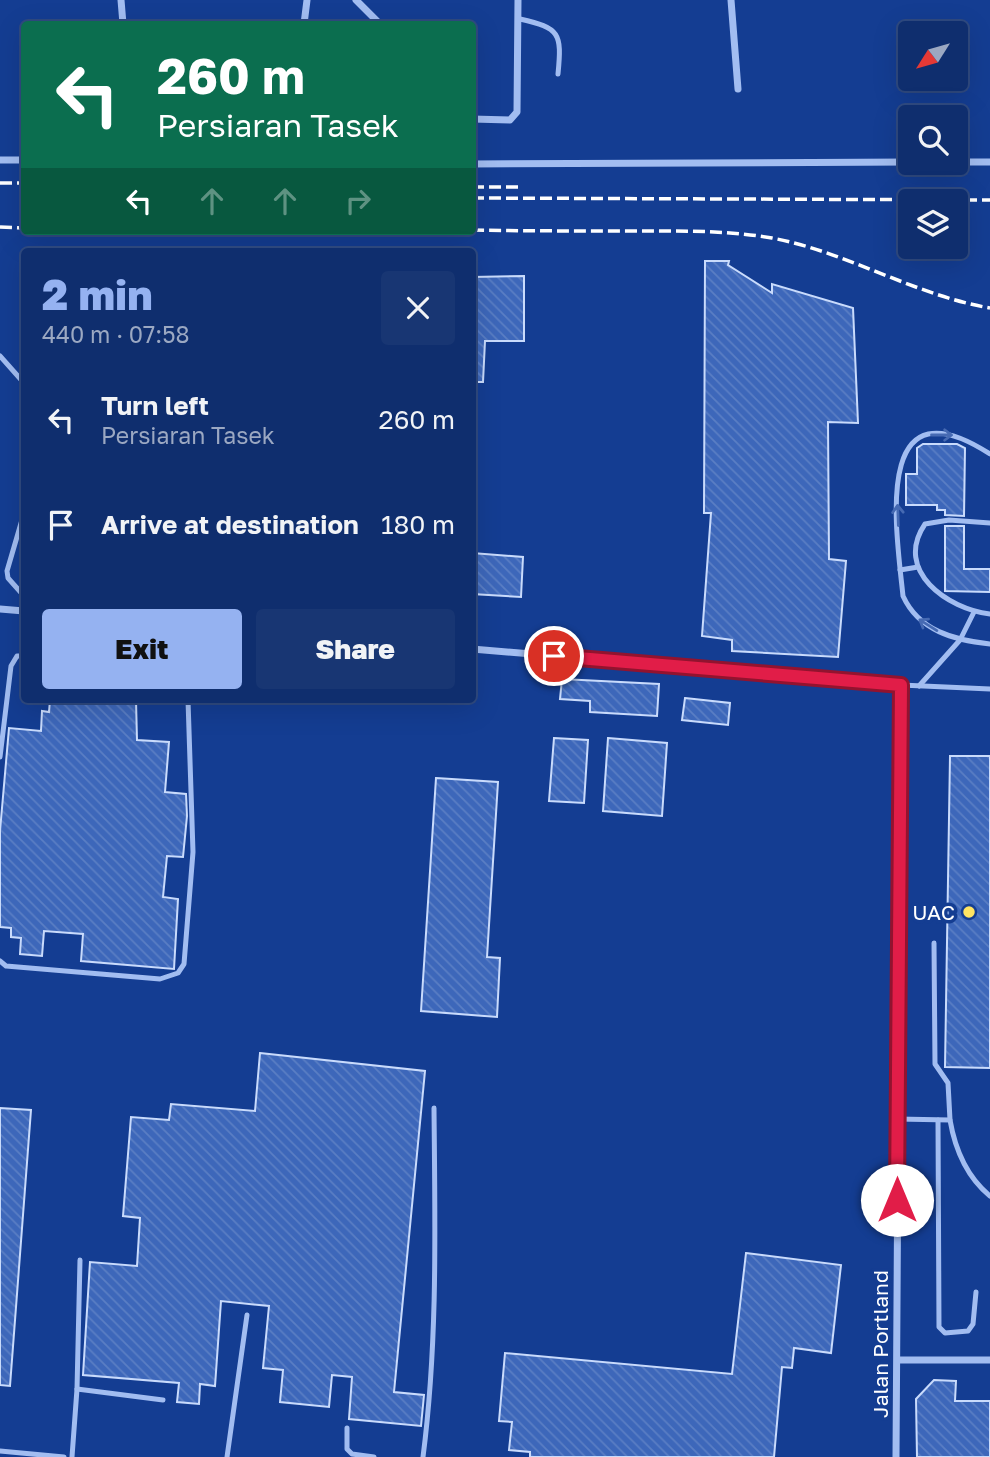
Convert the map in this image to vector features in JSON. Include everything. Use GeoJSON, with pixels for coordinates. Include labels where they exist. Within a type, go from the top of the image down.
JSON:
{"type":"FeatureCollection","features":[{"type":"Feature","properties":{"kind":"street"},"geometry":{"type":"LineString","coordinates":[[121,0],[123,21]]}},
{"type":"Feature","properties":{"kind":"street"},"geometry":{"type":"LineString","coordinates":[[304,21],[307,0]]}},
{"type":"Feature","properties":{"kind":"street"},"geometry":{"type":"LineString","coordinates":[[356,0],[377,21]]}},
{"type":"Feature","properties":{"kind":"street"},"geometry":{"type":"LineString","coordinates":[[476,119],[510,120],[517,111],[520,19],[518,0]]}},
{"type":"Feature","properties":{"kind":"street"},"geometry":{"type":"LineString","coordinates":[[732,0],[738,89]]}},
{"type":"Feature","properties":{"kind":"street"},"geometry":{"type":"LineString","coordinates":[[0,160],[21,160]]}},
{"type":"Feature","properties":{"kind":"street"},"geometry":{"type":"LineString","coordinates":[[476,164],[898,162]]}},
{"type":"Feature","properties":{"kind":"street"},"geometry":{"type":"LineString","coordinates":[[968,162],[990,162]]}},
{"type":"Feature","properties":{"kind":"street"},"geometry":{"type":"LineString","coordinates":[[0,609],[21,611]]}},
{"type":"Feature","properties":{"kind":"street"},"geometry":{"type":"LineString","coordinates":[[476,649],[901,685]]}},
{"type":"Feature","properties":{"kind":"street","name":"Jalan Portland"},"geometry":{"type":"LineString","coordinates":[[896,1457],[901,685]]}},
{"type":"Feature","properties":{"kind":"street"},"geometry":{"type":"LineString","coordinates":[[898,1360],[990,1360]]}},
{"type":"Feature","properties":{"kind":"lane"},"geometry":{"type":"LineString","coordinates":[[520,19],[551,28],[558,35],[561,46],[558,74]]}},
{"type":"Feature","properties":{"kind":"lane"},"geometry":{"type":"LineString","coordinates":[[0,356],[21,380]]}},
{"type":"Feature","properties":{"kind":"lane"},"geometry":{"type":"LineString","coordinates":[[990,454],[966,438],[949,434],[922,436],[911,443],[896,474],[900,570],[903,596],[910,612],[929,628],[960,640],[990,644]]}},
{"type":"Feature","properties":{"kind":"lane"},"geometry":{"type":"LineString","coordinates":[[990,523],[949,520],[925,524],[918,542],[918,568],[939,596],[974,612],[990,614]]}},
{"type":"Feature","properties":{"kind":"lane"},"geometry":{"type":"LineString","coordinates":[[21,523],[6,571],[8,578],[21,593]]}},
{"type":"Feature","properties":{"kind":"lane"},"geometry":{"type":"LineString","coordinates":[[900,570],[918,568]]}},
{"type":"Feature","properties":{"kind":"lane"},"geometry":{"type":"LineString","coordinates":[[0,578],[8,578]]}},
{"type":"Feature","properties":{"kind":"lane"},"geometry":{"type":"LineString","coordinates":[[919,686],[960,640],[974,612]]}},
{"type":"Feature","properties":{"kind":"lane"},"geometry":{"type":"LineString","coordinates":[[0,757],[11,666],[18,656],[21,656]]}},
{"type":"Feature","properties":{"kind":"lane"},"geometry":{"type":"LineString","coordinates":[[901,685],[990,689]]}},
{"type":"Feature","properties":{"kind":"lane"},"geometry":{"type":"LineString","coordinates":[[0,961],[6,966],[160,979],[178,973],[184,964],[192,852],[188,703]]}},
{"type":"Feature","properties":{"kind":"lane"},"geometry":{"type":"LineString","coordinates":[[934,943],[935,1064],[948,1083],[954,1143],[963,1161],[990,1196]]}},
{"type":"Feature","properties":{"kind":"lane"},"geometry":{"type":"LineString","coordinates":[[423,1457],[429,1409],[435,1265],[434,1108]]}},
{"type":"Feature","properties":{"kind":"lane"},"geometry":{"type":"LineString","coordinates":[[897,1119],[950,1120]]}},
{"type":"Feature","properties":{"kind":"lane"},"geometry":{"type":"LineString","coordinates":[[938,1120],[939,1327],[945,1333],[968,1331],[973,1324],[975,1292]]}},
{"type":"Feature","properties":{"kind":"lane"},"geometry":{"type":"LineString","coordinates":[[72,1457],[77,1389],[80,1260]]}},
{"type":"Feature","properties":{"kind":"lane"},"geometry":{"type":"LineString","coordinates":[[226,1457],[247,1315]]}},
{"type":"Feature","properties":{"kind":"lane"},"geometry":{"type":"LineString","coordinates":[[77,1389],[163,1399]]}},
{"type":"Feature","properties":{"kind":"lane"},"geometry":{"type":"LineString","coordinates":[[347,1428],[347,1449],[352,1454],[374,1457]]}},
{"type":"Feature","properties":{"kind":"lane"},"geometry":{"type":"LineString","coordinates":[[0,1451],[64,1457]]}},
{"type":"Feature","properties":{"kind":"building"},"geometry":{"type":"Polygon","coordinates":[[[705,261],[729,261],[728,265],[772,293],[772,284],[853,308],[858,423],[828,422],[829,559],[846,561],[838,657],[732,651],[732,640],[702,636],[711,513],[704,513],[705,261]]]}},
{"type":"Feature","properties":{"kind":"building"},"geometry":{"type":"Polygon","coordinates":[[[524,276],[524,341],[485,341],[483,382],[476,382],[476,277],[524,276]]]}},
{"type":"Feature","properties":{"kind":"building"},"geometry":{"type":"Polygon","coordinates":[[[923,444],[957,444],[965,448],[964,516],[945,515],[945,510],[937,510],[937,505],[906,505],[906,474],[917,474],[917,448],[923,444]]]}},
{"type":"Feature","properties":{"kind":"building"},"geometry":{"type":"Polygon","coordinates":[[[945,526],[964,526],[964,569],[990,569],[990,592],[945,591],[945,526]]]}},
{"type":"Feature","properties":{"kind":"building"},"geometry":{"type":"Polygon","coordinates":[[[476,553],[523,557],[521,597],[476,594],[476,553]]]}},
{"type":"Feature","properties":{"kind":"building"},"geometry":{"type":"Polygon","coordinates":[[[562,679],[659,684],[657,716],[590,712],[590,701],[560,699],[562,679]]]}},
{"type":"Feature","properties":{"kind":"building"},"geometry":{"type":"Polygon","coordinates":[[[685,698],[730,703],[728,725],[682,720],[685,698]]]}},
{"type":"Feature","properties":{"kind":"building"},"geometry":{"type":"Polygon","coordinates":[[[50,703],[136,703],[137,740],[169,742],[165,792],[186,794],[187,816],[183,857],[167,856],[163,897],[178,899],[174,969],[81,961],[83,934],[44,931],[42,956],[20,954],[21,938],[11,937],[11,928],[0,927],[0,831],[9,728],[41,731],[42,711],[49,712],[50,703]]]}},
{"type":"Feature","properties":{"kind":"building"},"geometry":{"type":"Polygon","coordinates":[[[554,738],[588,740],[584,803],[549,801],[554,738]]]}},
{"type":"Feature","properties":{"kind":"building"},"geometry":{"type":"Polygon","coordinates":[[[608,738],[667,743],[662,816],[603,811],[608,738]]]}},
{"type":"Feature","properties":{"kind":"building","name":"UAC"},"geometry":{"type":"Polygon","coordinates":[[[950,756],[990,756],[990,1068],[945,1067],[950,756]]]}},
{"type":"Feature","properties":{"kind":"building"},"geometry":{"type":"Polygon","coordinates":[[[436,778],[498,782],[487,957],[500,958],[497,1017],[421,1011],[436,778]]]}},
{"type":"Feature","properties":{"kind":"building"},"geometry":{"type":"Polygon","coordinates":[[[260,1053],[425,1071],[394,1392],[424,1395],[421,1426],[349,1419],[352,1377],[332,1375],[329,1407],[280,1402],[283,1370],[263,1368],[269,1306],[221,1301],[215,1386],[200,1384],[199,1404],[177,1402],[179,1383],[83,1375],[90,1262],[137,1266],[140,1218],[123,1216],[131,1117],[169,1120],[171,1104],[255,1111],[260,1053]]]}},
{"type":"Feature","properties":{"kind":"building"},"geometry":{"type":"Polygon","coordinates":[[[0,1108],[31,1110],[10,1386],[0,1385],[0,1108]]]}},
{"type":"Feature","properties":{"kind":"building"},"geometry":{"type":"Polygon","coordinates":[[[746,1253],[841,1265],[831,1353],[794,1348],[792,1368],[782,1367],[774,1457],[530,1457],[530,1452],[509,1450],[512,1422],[499,1421],[505,1353],[732,1374],[746,1253]]]}},
{"type":"Feature","properties":{"kind":"building"},"geometry":{"type":"Polygon","coordinates":[[[934,1380],[956,1381],[955,1401],[990,1401],[990,1457],[917,1457],[916,1399],[934,1380]]]}},
{"type":"Feature","properties":{"kind":"railway"},"geometry":{"type":"LineString","coordinates":[[0,183],[21,183]]}},
{"type":"Feature","properties":{"kind":"railway"},"geometry":{"type":"LineString","coordinates":[[476,187],[518,187]]}},
{"type":"Feature","properties":{"kind":"railway"},"geometry":{"type":"LineString","coordinates":[[476,198],[990,200]]}},
{"type":"Feature","properties":{"kind":"railway"},"geometry":{"type":"LineString","coordinates":[[0,227],[21,228]]}},
{"type":"Feature","properties":{"kind":"railway"},"geometry":{"type":"LineString","coordinates":[[476,230],[702,232],[772,238],[827,253],[934,294],[990,308]]}},
{"type":"Feature","properties":{"kind":"place","name":"UAC"},"geometry":{"type":"Point","coordinates":[969,912]}},
{"type":"Feature","properties":{"kind":"route"},"geometry":{"type":"LineString","coordinates":[[554,656],[901,685],[897,1200]]}}]}
